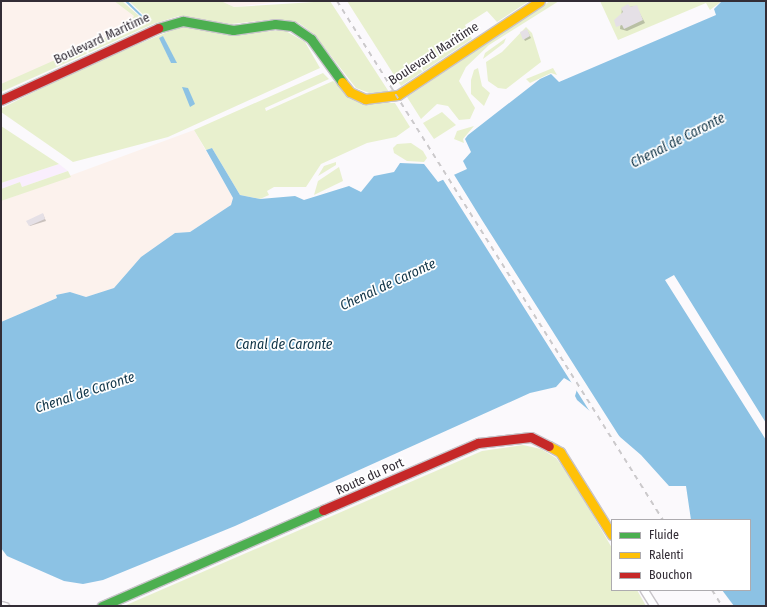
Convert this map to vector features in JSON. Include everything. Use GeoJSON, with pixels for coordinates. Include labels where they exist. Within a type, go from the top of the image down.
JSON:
{"type":"FeatureCollection","features":[{"type":"Feature","properties":{"kind":"street","name":"Boulevard Maritime"},"geometry":{"type":"LineString","coordinates":[[1,100],[166,24],[183,21],[233,30],[275,24],[292,26],[311,39],[350,92],[365,99],[383,100],[398,94],[540,1]]}},
{"type":"Feature","properties":{"kind":"street","name":"Route du Port"},"geometry":{"type":"LineString","coordinates":[[102,606],[478,443],[498,438],[531,437],[560,452],[611,533]]}},
{"type":"Feature","properties":{"kind":"street"},"geometry":{"type":"LineString","coordinates":[[645,591],[654,606]]}},
{"type":"Feature","properties":{"kind":"street"},"geometry":{"type":"LineString","coordinates":[[1,605],[5,606]]}},
{"type":"Feature","properties":{"kind":"shaded area"},"geometry":{"type":"Polygon","coordinates":[[[1,1],[114,1],[134,16],[127,28],[2,85],[1,1]]]}},
{"type":"Feature","properties":{"kind":"shaded area"},"geometry":{"type":"Polygon","coordinates":[[[221,1],[288,1],[234,7],[221,1]]]}},
{"type":"Feature","properties":{"kind":"shaded area"},"geometry":{"type":"Polygon","coordinates":[[[194,130],[233,198],[231,205],[190,232],[175,233],[141,257],[114,288],[86,297],[70,292],[56,295],[57,298],[1,322],[1,201],[194,130]]]}},
{"type":"Feature","properties":{"kind":"shaded area"},"geometry":{"type":"Polygon","coordinates":[[[59,164],[68,171],[22,187],[20,182],[1,189],[1,183],[59,164]]]}},
{"type":"Feature","properties":{"kind":"green space"},"geometry":{"type":"Polygon","coordinates":[[[114,1],[122,1],[146,22],[149,20],[129,1],[221,1],[234,7],[330,1],[389,92],[372,94],[356,88],[314,34],[299,23],[277,19],[231,24],[179,16],[153,24],[1,92],[1,84],[127,28],[134,16],[114,1]]]}},
{"type":"Feature","properties":{"kind":"green space"},"geometry":{"type":"Polygon","coordinates":[[[347,1],[529,1],[497,22],[487,11],[465,25],[472,39],[401,86],[347,1]]]}},
{"type":"Feature","properties":{"kind":"green space"},"geometry":{"type":"Polygon","coordinates":[[[550,1],[559,1],[489,45],[466,67],[459,81],[475,108],[470,119],[459,120],[448,106],[437,104],[421,119],[407,97],[550,1]]]}},
{"type":"Feature","properties":{"kind":"green space"},"geometry":{"type":"Polygon","coordinates":[[[600,1],[722,1],[710,10],[706,3],[618,40],[600,1]]]}},
{"type":"Feature","properties":{"kind":"green space"},"geometry":{"type":"Polygon","coordinates":[[[182,26],[226,35],[284,30],[305,42],[320,68],[168,137],[73,162],[1,112],[2,108],[86,66],[182,26]],[[163,36],[160,38],[171,63],[176,63],[163,36]]]}},
{"type":"Feature","properties":{"kind":"green space"},"geometry":{"type":"Polygon","coordinates":[[[526,27],[532,33],[541,62],[506,89],[498,88],[488,81],[486,62],[502,52],[526,27]]]}},
{"type":"Feature","properties":{"kind":"green space"},"geometry":{"type":"Polygon","coordinates":[[[506,38],[504,43],[483,59],[485,53],[506,38]]]}},
{"type":"Feature","properties":{"kind":"green space"},"geometry":{"type":"Polygon","coordinates":[[[478,68],[482,86],[490,93],[484,106],[471,94],[471,80],[474,70],[478,68]]]}},
{"type":"Feature","properties":{"kind":"green space"},"geometry":{"type":"Polygon","coordinates":[[[553,68],[557,75],[551,73],[530,83],[526,79],[553,68]]]}},
{"type":"Feature","properties":{"kind":"green space"},"geometry":{"type":"Polygon","coordinates":[[[323,73],[329,79],[265,108],[266,111],[333,81],[358,102],[395,103],[410,127],[396,137],[367,143],[321,164],[306,187],[274,187],[267,191],[269,195],[260,199],[240,195],[212,148],[206,150],[194,130],[323,73]]]}},
{"type":"Feature","properties":{"kind":"green space"},"geometry":{"type":"Polygon","coordinates":[[[442,112],[456,125],[434,139],[423,123],[442,112]]]}},
{"type":"Feature","properties":{"kind":"green space"},"geometry":{"type":"Polygon","coordinates":[[[1,126],[59,164],[1,183],[1,126]]]}},
{"type":"Feature","properties":{"kind":"green space"},"geometry":{"type":"Polygon","coordinates":[[[474,126],[463,139],[464,143],[454,139],[457,131],[474,126]]]}},
{"type":"Feature","properties":{"kind":"green space"},"geometry":{"type":"Polygon","coordinates":[[[411,143],[423,151],[427,158],[424,162],[407,161],[394,153],[393,148],[397,144],[411,143]]]}},
{"type":"Feature","properties":{"kind":"green space"},"geometry":{"type":"Polygon","coordinates":[[[336,162],[336,165],[318,176],[324,166],[336,162]]]}},
{"type":"Feature","properties":{"kind":"green space"},"geometry":{"type":"Polygon","coordinates":[[[339,167],[343,181],[314,195],[318,181],[339,167]]]}},
{"type":"Feature","properties":{"kind":"green space"},"geometry":{"type":"Polygon","coordinates":[[[68,171],[71,177],[1,201],[1,189],[20,182],[22,187],[68,171]]]}},
{"type":"Feature","properties":{"kind":"green space"},"geometry":{"type":"Polygon","coordinates":[[[523,445],[541,449],[556,458],[571,478],[611,546],[611,591],[638,591],[646,606],[124,606],[482,451],[523,445]]]}},
{"type":"Feature","properties":{"kind":"water","name":"Canal de Caronte"},"geometry":{"type":"Polygon","coordinates":[[[722,1],[766,1],[766,423],[674,275],[665,280],[766,440],[766,606],[734,606],[723,591],[751,591],[751,519],[691,519],[686,486],[669,486],[641,455],[577,400],[575,396],[578,386],[564,378],[556,387],[530,393],[235,526],[103,580],[83,584],[64,581],[7,556],[1,548],[1,322],[57,298],[56,295],[70,292],[86,297],[114,288],[141,257],[175,233],[190,232],[231,205],[233,198],[206,150],[212,148],[240,195],[260,199],[295,196],[304,200],[349,186],[361,192],[374,176],[394,172],[400,163],[424,164],[438,182],[467,169],[463,161],[471,152],[465,139],[468,135],[540,79],[551,74],[559,82],[716,15],[714,9],[722,1]]]}},
{"type":"Feature","properties":{"kind":"water"},"geometry":{"type":"Polygon","coordinates":[[[163,36],[177,63],[171,63],[159,38],[163,36]]]}},
{"type":"Feature","properties":{"kind":"water"},"geometry":{"type":"Polygon","coordinates":[[[182,87],[188,88],[195,104],[190,107],[182,87]]]}},
{"type":"Feature","properties":{"kind":"pier"},"geometry":{"type":"Polygon","coordinates":[[[453,173],[621,439],[592,415],[442,178],[453,173]]]}},
{"type":"Feature","properties":{"kind":"building"},"geometry":{"type":"Polygon","coordinates":[[[628,4],[630,7],[637,5],[643,20],[624,29],[622,25],[616,27],[614,20],[623,12],[621,8],[628,4]]]}},
{"type":"Feature","properties":{"kind":"building"},"geometry":{"type":"Polygon","coordinates":[[[527,29],[530,36],[523,40],[520,32],[527,29]]]}},
{"type":"Feature","properties":{"kind":"building"},"geometry":{"type":"Polygon","coordinates":[[[43,213],[45,219],[29,226],[26,221],[43,213]]]}},
{"type":"Feature","properties":{"kind":"waterway"},"geometry":{"type":"LineString","coordinates":[[126,1],[147,21]]}},
{"type":"Feature","properties":{"kind":"railway"},"geometry":{"type":"LineString","coordinates":[[337,1],[662,519]]}},
{"type":"Feature","properties":{"kind":"railway"},"geometry":{"type":"LineString","coordinates":[[713,591],[722,606]]}},
{"type":"Feature","properties":{"kind":"traffic: fast"},"geometry":{"type":"LineString","coordinates":[[158,28],[183,21],[233,30],[275,24],[292,26],[311,39],[342,82]]}},
{"type":"Feature","properties":{"kind":"traffic: fast"},"geometry":{"type":"LineString","coordinates":[[102,606],[323,510]]}},
{"type":"Feature","properties":{"kind":"traffic: slow"},"geometry":{"type":"LineString","coordinates":[[342,82],[350,92],[365,99],[398,95],[540,1]]}},
{"type":"Feature","properties":{"kind":"traffic: slow"},"geometry":{"type":"LineString","coordinates":[[549,446],[560,452],[611,533]]}},
{"type":"Feature","properties":{"kind":"traffic: jam"},"geometry":{"type":"LineString","coordinates":[[1,100],[158,28]]}},
{"type":"Feature","properties":{"kind":"traffic: jam"},"geometry":{"type":"LineString","coordinates":[[323,510],[478,443],[531,437],[549,446]]}},
{"type":"Feature","properties":{"kind":"water label","name":"Chenal de Caronte"},"geometry":{"type":"Point","coordinates":[678,141]}},
{"type":"Feature","properties":{"kind":"water label","name":"Chenal de Caronte"},"geometry":{"type":"Point","coordinates":[388,285]}},
{"type":"Feature","properties":{"kind":"water label","name":"Chenal de Caronte"},"geometry":{"type":"Point","coordinates":[85,393]}}]}
